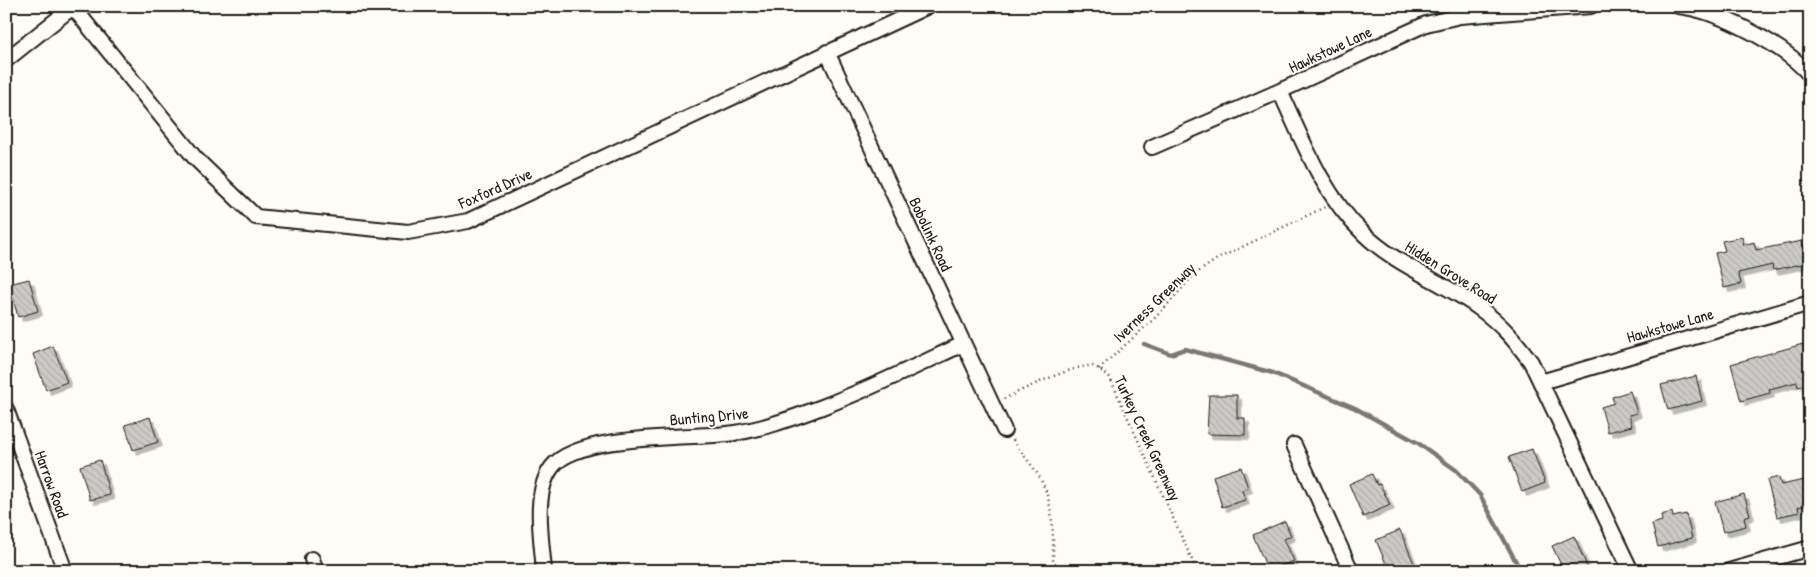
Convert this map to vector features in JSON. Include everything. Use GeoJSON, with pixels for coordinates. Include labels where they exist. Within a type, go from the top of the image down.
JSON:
{"type":"FeatureCollection","features":[{"type":"Feature","properties":{"kind":"street","name":"Foxford Drive"},"geometry":{"type":"LineString","coordinates":[[73,7],[195,158],[256,216],[408,232],[468,221],[928,6]]}},
{"type":"Feature","properties":{"kind":"street","name":"Hawkstowe Lane"},"geometry":{"type":"LineString","coordinates":[[1152,147],[1426,24],[1460,16],[1591,6]]}},
{"type":"Feature","properties":{"kind":"street"},"geometry":{"type":"LineString","coordinates":[[1678,6],[1690,7],[1730,20],[1768,41],[1805,69],[1810,75]]}},
{"type":"Feature","properties":{"kind":"street"},"geometry":{"type":"LineString","coordinates":[[6,60],[73,7]]}},
{"type":"Feature","properties":{"kind":"street","name":"Bobolink Road"},"geometry":{"type":"LineString","coordinates":[[827,52],[1004,430]]}},
{"type":"Feature","properties":{"kind":"street","name":"Hidden Grove Road"},"geometry":{"type":"LineString","coordinates":[[1280,91],[1317,172],[1335,202],[1365,235],[1404,264],[1478,307],[1508,332],[1531,362],[1631,571]]}},
{"type":"Feature","properties":{"kind":"street","name":"Hawkstowe Lane"},"geometry":{"type":"LineString","coordinates":[[1541,382],[1810,303]]}},
{"type":"Feature","properties":{"kind":"street","name":"Bunting Drive"},"geometry":{"type":"LineString","coordinates":[[544,571],[540,518],[546,479],[553,466],[579,450],[602,444],[726,434],[777,425],[850,397],[963,344]]}},
{"type":"Feature","properties":{"kind":"street","name":"Harrow Road"},"geometry":{"type":"LineString","coordinates":[[6,409],[66,571]]}},
{"type":"Feature","properties":{"kind":"street"},"geometry":{"type":"LineString","coordinates":[[1294,445],[1351,571]]}},
{"type":"Feature","properties":{"kind":"street"},"geometry":{"type":"LineString","coordinates":[[1729,571],[1810,548]]}},
{"type":"Feature","properties":{"kind":"path","name":"Iverness Greenway"},"geometry":{"type":"LineString","coordinates":[[1099,369],[1157,316],[1194,275],[1217,259],[1335,202]]}},
{"type":"Feature","properties":{"kind":"path","name":"Turkey Creek Greenway"},"geometry":{"type":"LineString","coordinates":[[992,404],[1035,384],[1084,366],[1095,366],[1109,376],[1197,571]]}},
{"type":"Feature","properties":{"kind":"path"},"geometry":{"type":"LineString","coordinates":[[1004,430],[1035,470],[1044,488],[1052,525],[1053,571]]}},
{"type":"Feature","properties":{"kind":"building"},"geometry":{"type":"Polygon","coordinates":[[[1742,237],[1744,245],[1754,242],[1756,250],[1802,241],[1807,263],[1773,270],[1772,265],[1738,273],[1741,284],[1724,288],[1715,253],[1725,251],[1722,241],[1742,237]]]}},
{"type":"Feature","properties":{"kind":"building"},"geometry":{"type":"Polygon","coordinates":[[[29,279],[38,311],[18,317],[9,284],[29,279]]]}},
{"type":"Feature","properties":{"kind":"building"},"geometry":{"type":"Polygon","coordinates":[[[1803,344],[1804,349],[1810,348],[1810,384],[1798,387],[1797,382],[1769,389],[1770,393],[1741,401],[1731,364],[1803,344]]]}},
{"type":"Feature","properties":{"kind":"building"},"geometry":{"type":"Polygon","coordinates":[[[53,346],[67,382],[46,390],[33,354],[53,346]]]}},
{"type":"Feature","properties":{"kind":"building"},"geometry":{"type":"Polygon","coordinates":[[[1696,376],[1702,401],[1668,410],[1661,385],[1696,376]]]}},
{"type":"Feature","properties":{"kind":"building"},"geometry":{"type":"Polygon","coordinates":[[[1630,391],[1637,413],[1629,415],[1632,426],[1608,432],[1601,407],[1614,403],[1612,397],[1630,391]]]}},
{"type":"Feature","properties":{"kind":"building"},"geometry":{"type":"Polygon","coordinates":[[[1209,395],[1237,395],[1237,418],[1245,418],[1245,435],[1207,434],[1209,395]]]}},
{"type":"Feature","properties":{"kind":"building"},"geometry":{"type":"Polygon","coordinates":[[[150,417],[158,442],[133,450],[125,425],[150,417]]]}},
{"type":"Feature","properties":{"kind":"building"},"geometry":{"type":"Polygon","coordinates":[[[1532,449],[1545,483],[1522,492],[1509,457],[1532,449]]]}},
{"type":"Feature","properties":{"kind":"building"},"geometry":{"type":"Polygon","coordinates":[[[100,460],[110,495],[90,500],[80,466],[100,460]]]}},
{"type":"Feature","properties":{"kind":"building"},"geometry":{"type":"Polygon","coordinates":[[[1241,467],[1248,488],[1242,490],[1245,500],[1222,507],[1213,476],[1241,467]]]}},
{"type":"Feature","properties":{"kind":"building"},"geometry":{"type":"Polygon","coordinates":[[[1372,474],[1377,485],[1380,484],[1390,505],[1363,517],[1349,484],[1372,474]]]}},
{"type":"Feature","properties":{"kind":"building"},"geometry":{"type":"Polygon","coordinates":[[[1779,477],[1781,485],[1804,480],[1810,504],[1798,507],[1799,512],[1777,517],[1767,480],[1779,477]]]}},
{"type":"Feature","properties":{"kind":"building"},"geometry":{"type":"Polygon","coordinates":[[[1744,494],[1750,515],[1744,517],[1746,526],[1723,532],[1715,502],[1744,494]]]}},
{"type":"Feature","properties":{"kind":"building"},"geometry":{"type":"Polygon","coordinates":[[[1672,512],[1673,517],[1686,514],[1692,538],[1658,547],[1652,524],[1662,521],[1661,515],[1672,512]]]}},
{"type":"Feature","properties":{"kind":"building"},"geometry":{"type":"Polygon","coordinates":[[[1285,521],[1291,536],[1284,539],[1294,561],[1268,571],[1253,535],[1285,521]]]}},
{"type":"Feature","properties":{"kind":"building"},"geometry":{"type":"Polygon","coordinates":[[[1400,530],[1417,571],[1389,571],[1376,540],[1400,530]]]}},
{"type":"Feature","properties":{"kind":"building"},"geometry":{"type":"Polygon","coordinates":[[[1574,536],[1589,571],[1564,571],[1552,546],[1574,536]]]}},
{"type":"Feature","properties":{"kind":"waterway"},"geometry":{"type":"LineString","coordinates":[[1144,344],[1171,354],[1185,349],[1273,373],[1355,408],[1418,443],[1456,470],[1480,495],[1521,571]]}}]}
